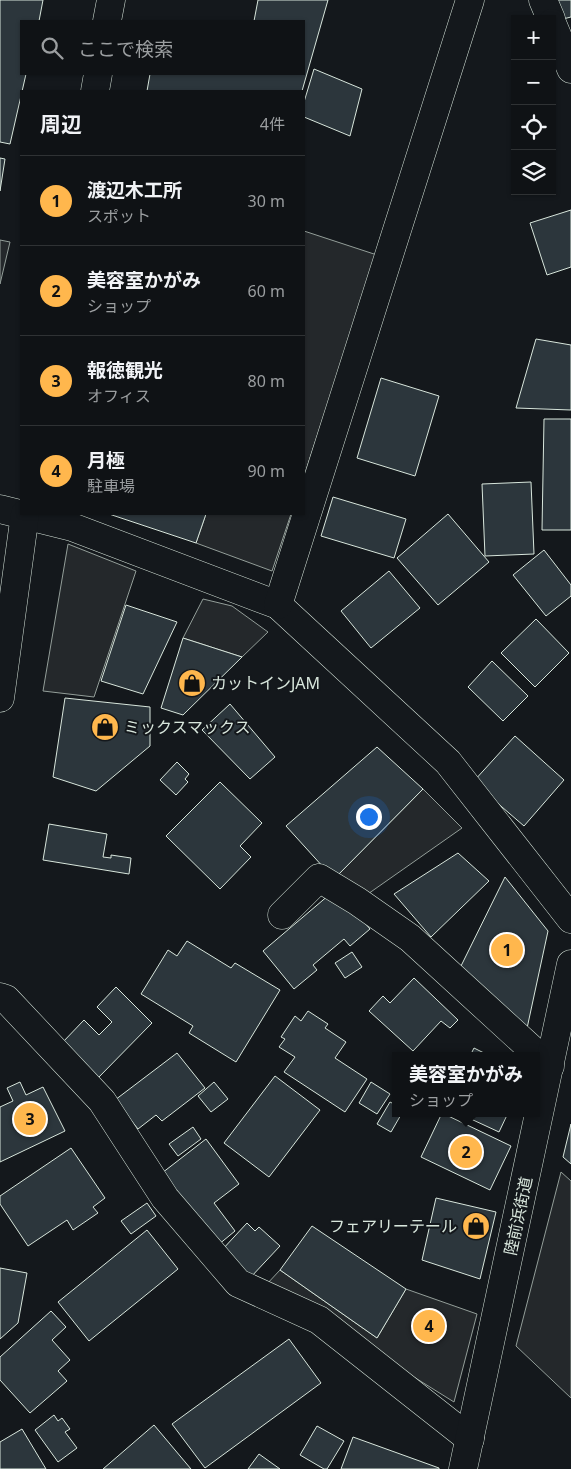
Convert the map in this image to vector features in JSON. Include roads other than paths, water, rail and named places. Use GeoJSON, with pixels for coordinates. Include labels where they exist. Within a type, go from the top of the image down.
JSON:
{"type":"FeatureCollection","features":[{"type":"Feature","properties":{"kind":"street"},"geometry":{"type":"LineString","coordinates":[[107,20],[110,0]]}},
{"type":"Feature","properties":{"kind":"street"},"geometry":{"type":"LineString","coordinates":[[278,605],[470,0]]}},
{"type":"Feature","properties":{"kind":"street"},"geometry":{"type":"LineString","coordinates":[[543,0],[549,15]]}},
{"type":"Feature","properties":{"kind":"street"},"geometry":{"type":"LineString","coordinates":[[556,33],[571,70]]}},
{"type":"Feature","properties":{"kind":"street"},"geometry":{"type":"LineString","coordinates":[[96,90],[98,75]]}},
{"type":"Feature","properties":{"kind":"street"},"geometry":{"type":"LineString","coordinates":[[0,698],[17,513]]}},
{"type":"Feature","properties":{"kind":"street"},"geometry":{"type":"LineString","coordinates":[[25,515],[72,527],[278,605],[448,762],[571,919]]}},
{"type":"Feature","properties":{"kind":"street"},"geometry":{"type":"LineString","coordinates":[[282,915],[320,878],[410,938],[535,1052]]}},
{"type":"Feature","properties":{"kind":"street","name":"陸前浜街道"},"geometry":{"type":"LineString","coordinates":[[540,1113],[571,964]]}},
{"type":"Feature","properties":{"kind":"street"},"geometry":{"type":"LineString","coordinates":[[0,997],[6,999],[26,1019],[102,1101],[165,1198],[238,1283],[319,1320],[470,1439]]}},
{"type":"Feature","properties":{"kind":"street"},"geometry":{"type":"LineString","coordinates":[[540,1057],[550,1066]]}},
{"type":"Feature","properties":{"kind":"street","name":"陸前浜街道"},"geometry":{"type":"LineString","coordinates":[[463,1469],[539,1117]]}},
{"type":"Feature","properties":{"kind":"place","name":"カットインJAM"},"geometry":{"type":"Point","coordinates":[192,683]}},
{"type":"Feature","properties":{"kind":"place","name":"ミックスマックス"},"geometry":{"type":"Point","coordinates":[105,727]}},
{"type":"Feature","properties":{"kind":"place","name":"渡辺木工所"},"geometry":{"type":"Point","coordinates":[507,950]}},
{"type":"Feature","properties":{"kind":"place","name":"報徳観光"},"geometry":{"type":"Point","coordinates":[30,1119]}},
{"type":"Feature","properties":{"kind":"place","name":"美容室かがみ"},"geometry":{"type":"Point","coordinates":[466,1152]}},
{"type":"Feature","properties":{"kind":"place","name":"フェアリーテール"},"geometry":{"type":"Point","coordinates":[476,1226]}},
{"type":"Feature","properties":{"kind":"place","name":"月極"},"geometry":{"type":"Point","coordinates":[429,1326]}}]}
